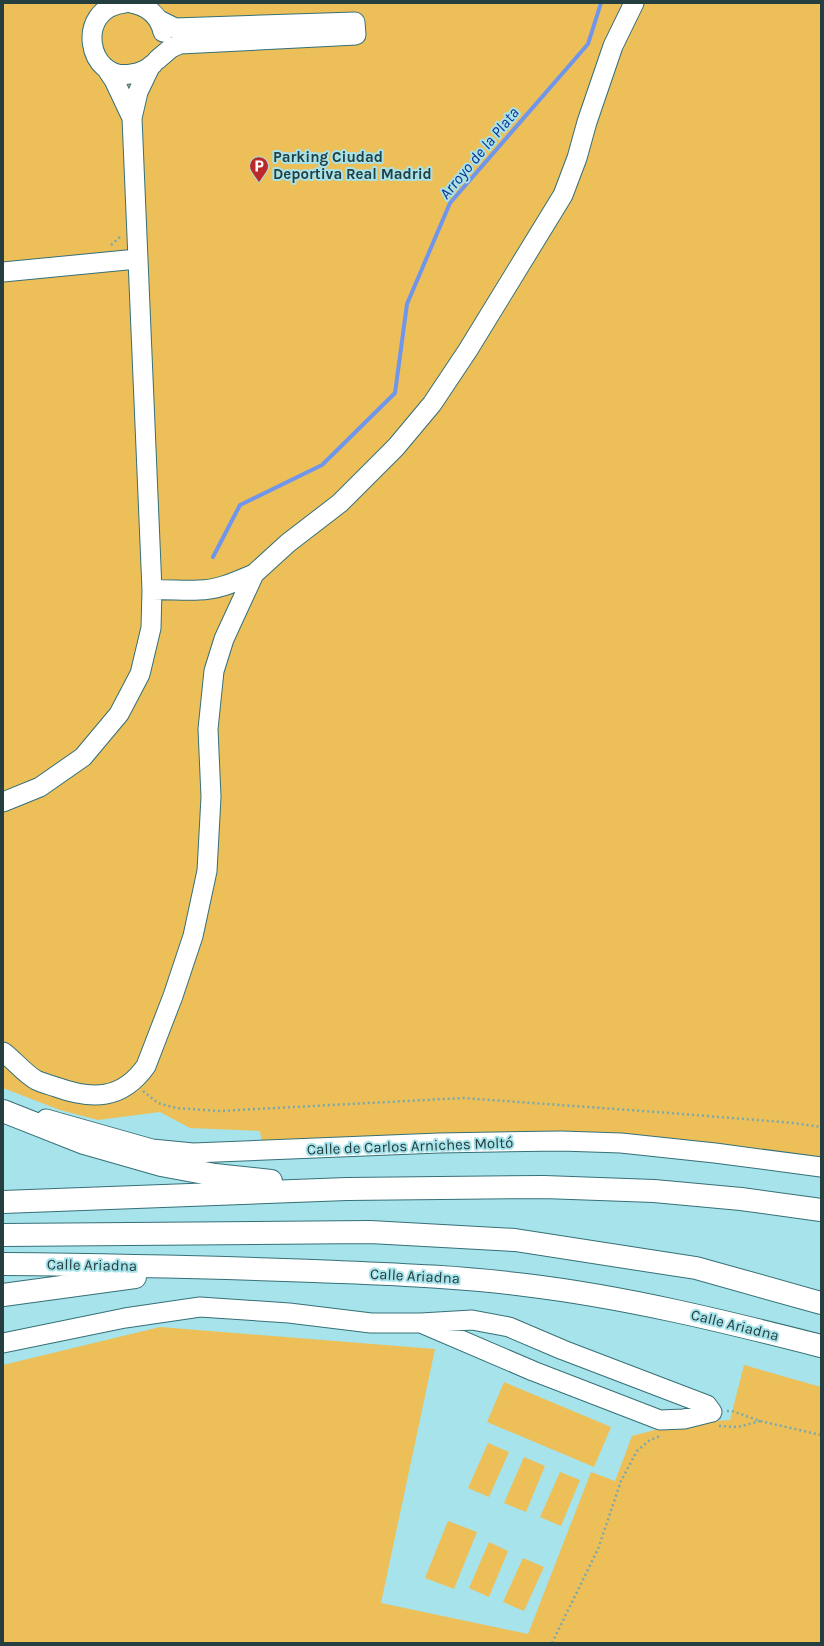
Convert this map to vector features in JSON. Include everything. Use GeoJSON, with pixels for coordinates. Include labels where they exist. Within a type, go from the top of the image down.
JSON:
{"type":"FeatureCollection","features":[{"type":"Feature","properties":{"kind":"highway"},"geometry":{"type":"LineString","coordinates":[[3,1111],[84,1143],[161,1165],[216,1175],[347,1189]]}},
{"type":"Feature","properties":{"kind":"highway"},"geometry":{"type":"LineString","coordinates":[[3,1202],[347,1189],[544,1187],[654,1191],[741,1199],[821,1210]]}},
{"type":"Feature","properties":{"kind":"highway","name":"Calle Ariadna"},"geometry":{"type":"LineString","coordinates":[[3,1235],[363,1232],[515,1240],[696,1268],[821,1303]]}},
{"type":"Feature","properties":{"kind":"highway","name":"Calle Ariadna"},"geometry":{"type":"LineString","coordinates":[[3,1264],[214,1268],[462,1278],[526,1285],[639,1302],[723,1320],[821,1346]]}},
{"type":"Feature","properties":{"kind":"highway"},"geometry":{"type":"LineString","coordinates":[[3,1295],[214,1268]]}},
{"type":"Feature","properties":{"kind":"street"},"geometry":{"type":"LineString","coordinates":[[152,590],[201,590],[231,584],[254,574],[288,543],[340,503],[396,447],[432,404],[468,350],[563,195],[577,158],[587,122],[613,46],[634,3]]}},
{"type":"Feature","properties":{"kind":"street"},"geometry":{"type":"LineString","coordinates":[[115,4],[100,15],[94,25],[91,37],[93,48],[98,59],[114,80],[132,118]]}},
{"type":"Feature","properties":{"kind":"street"},"geometry":{"type":"LineString","coordinates":[[106,68],[116,73],[128,75],[140,73],[154,64],[171,48],[180,44],[356,35],[355,22],[175,28],[145,9]]}},
{"type":"Feature","properties":{"kind":"street"},"geometry":{"type":"LineString","coordinates":[[3,802],[40,787],[83,757],[119,714],[140,674],[151,628],[152,590],[132,118],[138,92],[162,51],[164,40],[163,30],[145,9]]}},
{"type":"Feature","properties":{"kind":"street"},"geometry":{"type":"LineString","coordinates":[[3,272],[137,259]]}},
{"type":"Feature","properties":{"kind":"street"},"geometry":{"type":"LineString","coordinates":[[3,1052],[36,1080],[72,1093],[89,1096],[106,1095],[126,1087],[139,1076],[146,1066],[173,996],[192,936],[207,871],[211,797],[208,729],[214,671],[224,639],[254,574]]}},
{"type":"Feature","properties":{"kind":"street","name":"Calle de Carlos Arniches Moltó"},"geometry":{"type":"LineString","coordinates":[[3,1106],[152,1148],[193,1153],[439,1143],[621,1143],[715,1153],[821,1167]]}},
{"type":"Feature","properties":{"kind":"street"},"geometry":{"type":"LineString","coordinates":[[3,1343],[125,1318],[200,1307],[289,1313],[371,1323],[422,1323],[472,1320],[509,1327],[562,1350],[707,1405],[712,1419],[660,1420],[533,1371],[422,1323]]}},
{"type":"Feature","properties":{"kind":"path"},"geometry":{"type":"LineString","coordinates":[[103,262],[101,249],[111,245],[121,236],[123,231]]}},
{"type":"Feature","properties":{"kind":"path"},"geometry":{"type":"LineString","coordinates":[[131,1083],[158,1103],[176,1108],[219,1111],[464,1098],[794,1123],[821,1127]]}},
{"type":"Feature","properties":{"kind":"path"},"geometry":{"type":"LineString","coordinates":[[712,1419],[732,1411],[760,1421],[821,1435]]}},
{"type":"Feature","properties":{"kind":"path"},"geometry":{"type":"LineString","coordinates":[[712,1419],[738,1427],[760,1421]]}},
{"type":"Feature","properties":{"kind":"path"},"geometry":{"type":"LineString","coordinates":[[552,1643],[598,1549],[624,1475],[637,1451],[650,1440],[662,1435]]}},
{"type":"Feature","properties":{"kind":"shaded area"},"geometry":{"type":"Polygon","coordinates":[[[3,3],[821,3],[821,1159],[773,1151],[262,1143],[260,1131],[190,1128],[160,1112],[98,1120],[60,1110],[3,1088],[3,3]]]}},
{"type":"Feature","properties":{"kind":"shaded area"},"geometry":{"type":"Polygon","coordinates":[[[160,1327],[435,1349],[381,1603],[528,1634],[591,1472],[615,1481],[632,1436],[681,1423],[730,1420],[744,1365],[821,1387],[821,1643],[3,1643],[3,1365],[160,1327]]]}},
{"type":"Feature","properties":{"kind":"shaded area"},"geometry":{"type":"Polygon","coordinates":[[[504,1382],[611,1427],[594,1467],[487,1422],[504,1382]]]}},
{"type":"Feature","properties":{"kind":"shaded area"},"geometry":{"type":"Polygon","coordinates":[[[488,1443],[509,1452],[489,1497],[468,1488],[488,1443]]]}},
{"type":"Feature","properties":{"kind":"shaded area"},"geometry":{"type":"Polygon","coordinates":[[[524,1457],[545,1466],[526,1512],[504,1503],[524,1457]]]}},
{"type":"Feature","properties":{"kind":"shaded area"},"geometry":{"type":"Polygon","coordinates":[[[560,1472],[580,1480],[561,1526],[540,1517],[560,1472]]]}},
{"type":"Feature","properties":{"kind":"shaded area"},"geometry":{"type":"Polygon","coordinates":[[[448,1521],[477,1532],[454,1589],[425,1578],[448,1521]]]}},
{"type":"Feature","properties":{"kind":"shaded area"},"geometry":{"type":"Polygon","coordinates":[[[489,1542],[508,1551],[489,1597],[469,1588],[489,1542]]]}},
{"type":"Feature","properties":{"kind":"shaded area"},"geometry":{"type":"Polygon","coordinates":[[[523,1558],[544,1567],[524,1611],[503,1602],[523,1558]]]}},
{"type":"Feature","properties":{"kind":"waterway","name":"Arroyo de la Plata"},"geometry":{"type":"LineString","coordinates":[[213,557],[240,505],[322,465],[395,393],[407,304],[450,203],[588,44],[601,3]]}},
{"type":"Feature","properties":{"kind":"place","name":"Parking Ciudad Deportiva Real Madrid"},"geometry":{"type":"Point","coordinates":[259,183]}}]}
